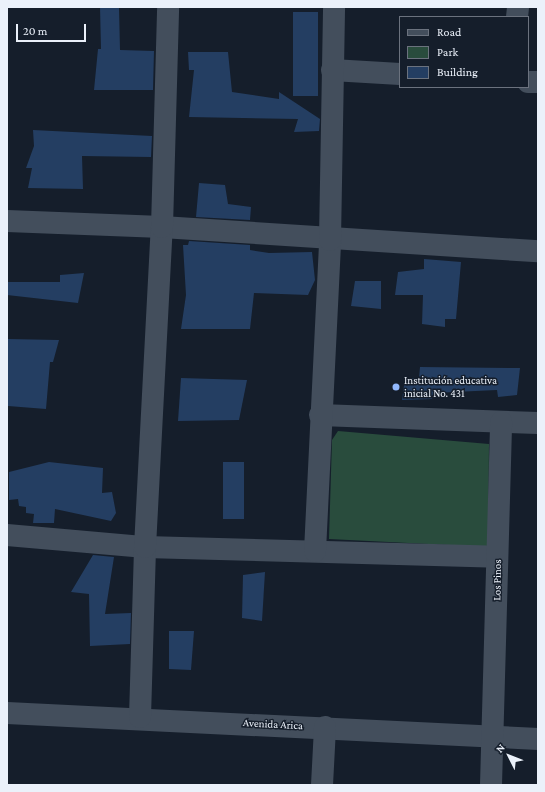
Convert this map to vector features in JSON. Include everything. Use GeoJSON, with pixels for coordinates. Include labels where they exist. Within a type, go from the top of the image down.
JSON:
{"type":"FeatureCollection","features":[{"type":"Feature","properties":{"kind":"street"},"geometry":{"type":"LineString","coordinates":[[140,717],[145,547],[162,227],[168,7]]}},
{"type":"Feature","properties":{"kind":"street"},"geometry":{"type":"LineString","coordinates":[[315,551],[320,415],[330,240],[334,7]]}},
{"type":"Feature","properties":{"kind":"street"},"geometry":{"type":"LineString","coordinates":[[332,70],[399,74]]}},
{"type":"Feature","properties":{"kind":"street"},"geometry":{"type":"LineString","coordinates":[[7,221],[162,227],[330,240],[538,251]]}},
{"type":"Feature","properties":{"kind":"street"},"geometry":{"type":"LineString","coordinates":[[320,415],[538,423]]}},
{"type":"Feature","properties":{"kind":"street","name":"Los Pinos"},"geometry":{"type":"LineString","coordinates":[[491,785],[501,422]]}},
{"type":"Feature","properties":{"kind":"street"},"geometry":{"type":"LineString","coordinates":[[7,535],[145,547],[497,557]]}},
{"type":"Feature","properties":{"kind":"street","name":"Avenida Arica"},"geometry":{"type":"LineString","coordinates":[[7,713],[140,717],[538,739]]}},
{"type":"Feature","properties":{"kind":"street"},"geometry":{"type":"LineString","coordinates":[[322,785],[325,727]]}},
{"type":"Feature","properties":{"kind":"green space"},"geometry":{"type":"Polygon","coordinates":[[[338,431],[489,444],[488,547],[329,539],[332,440],[338,431]]]}},
{"type":"Feature","properties":{"kind":"building"},"geometry":{"type":"Polygon","coordinates":[[[100,7],[119,7],[120,50],[154,51],[153,90],[94,90],[98,49],[101,49],[100,7]]]}},
{"type":"Feature","properties":{"kind":"building"},"geometry":{"type":"Polygon","coordinates":[[[293,12],[318,12],[318,96],[293,96],[293,12]]]}},
{"type":"Feature","properties":{"kind":"building"},"geometry":{"type":"Polygon","coordinates":[[[188,52],[228,52],[232,92],[279,99],[279,92],[320,119],[319,131],[294,132],[298,119],[189,117],[194,70],[189,70],[188,52]]]}},
{"type":"Feature","properties":{"kind":"building"},"geometry":{"type":"Polygon","coordinates":[[[33,130],[152,136],[151,157],[82,156],[83,189],[28,188],[32,168],[26,168],[34,146],[33,130]]]}},
{"type":"Feature","properties":{"kind":"building"},"geometry":{"type":"Polygon","coordinates":[[[199,183],[225,185],[228,204],[251,207],[250,220],[196,217],[199,183]]]}},
{"type":"Feature","properties":{"kind":"building"},"geometry":{"type":"Polygon","coordinates":[[[189,241],[250,245],[250,250],[269,253],[312,252],[315,280],[308,295],[254,293],[250,329],[181,329],[186,295],[183,245],[188,245],[189,241]]]}},
{"type":"Feature","properties":{"kind":"building"},"geometry":{"type":"Polygon","coordinates":[[[424,259],[461,262],[456,319],[445,319],[445,327],[422,324],[423,295],[395,295],[398,272],[424,269],[424,259]]]}},
{"type":"Feature","properties":{"kind":"building"},"geometry":{"type":"Polygon","coordinates":[[[84,273],[78,303],[7,295],[7,282],[60,282],[60,275],[84,273]]]}},
{"type":"Feature","properties":{"kind":"building"},"geometry":{"type":"Polygon","coordinates":[[[355,281],[381,281],[381,309],[351,306],[355,281]]]}},
{"type":"Feature","properties":{"kind":"building"},"geometry":{"type":"Polygon","coordinates":[[[7,339],[59,340],[53,362],[50,362],[46,409],[8,406],[7,339]]]}},
{"type":"Feature","properties":{"kind":"building"},"geometry":{"type":"Polygon","coordinates":[[[420,367],[520,368],[517,395],[498,397],[497,390],[433,393],[432,399],[402,400],[405,378],[419,378],[420,367]]]}},
{"type":"Feature","properties":{"kind":"building"},"geometry":{"type":"Polygon","coordinates":[[[181,378],[247,380],[239,420],[178,421],[181,378]]]}},
{"type":"Feature","properties":{"kind":"building"},"geometry":{"type":"Polygon","coordinates":[[[49,462],[103,468],[102,493],[112,492],[116,513],[111,521],[55,509],[54,523],[33,523],[34,514],[26,513],[26,507],[19,506],[18,499],[9,500],[9,472],[49,462]]]}},
{"type":"Feature","properties":{"kind":"building"},"geometry":{"type":"Polygon","coordinates":[[[223,462],[244,462],[244,519],[223,519],[223,462]]]}},
{"type":"Feature","properties":{"kind":"building"},"geometry":{"type":"Polygon","coordinates":[[[93,555],[114,557],[105,614],[131,613],[130,644],[90,646],[89,594],[71,592],[93,555]]]}},
{"type":"Feature","properties":{"kind":"building"},"geometry":{"type":"Polygon","coordinates":[[[265,572],[262,621],[242,618],[243,575],[265,572]]]}},
{"type":"Feature","properties":{"kind":"building"},"geometry":{"type":"Polygon","coordinates":[[[169,631],[194,631],[191,670],[169,669],[169,631]]]}},
{"type":"Feature","properties":{"kind":"place","name":"Institución educativa inicial No. 431"},"geometry":{"type":"Point","coordinates":[396,387]}}]}
